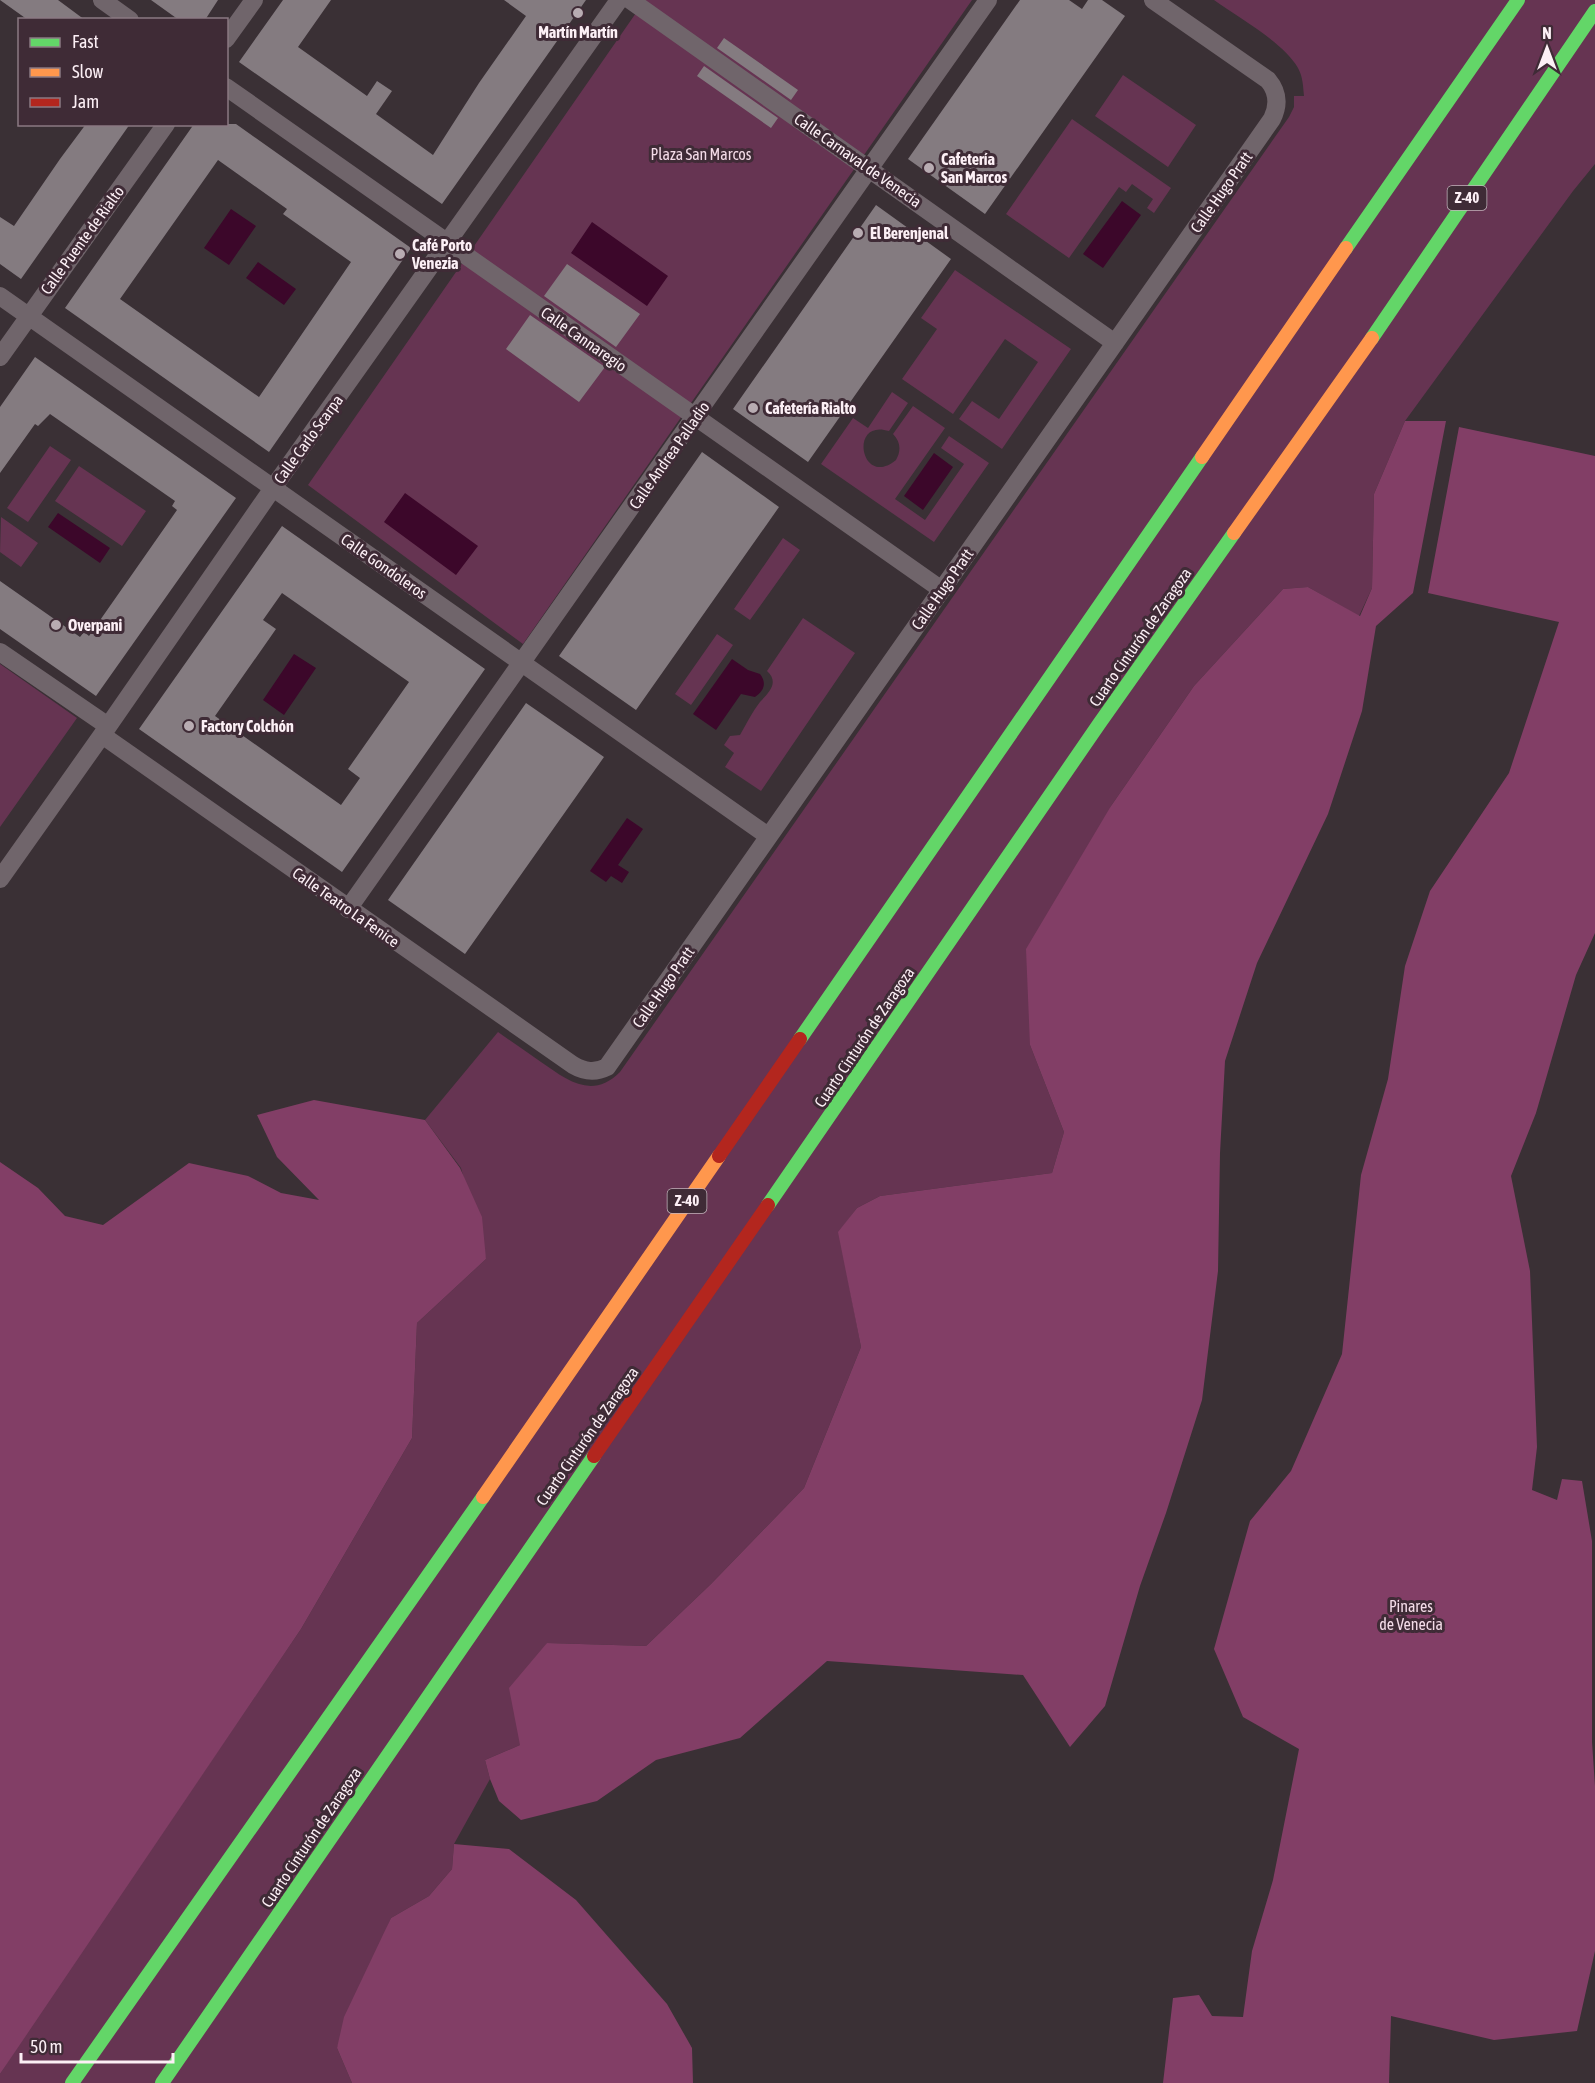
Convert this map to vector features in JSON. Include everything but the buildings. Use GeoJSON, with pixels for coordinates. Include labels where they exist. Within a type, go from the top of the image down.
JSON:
{"type":"FeatureCollection","features":[{"type":"Feature","properties":{"kind":"highway","name":"Z-40"},"geometry":{"type":"LineString","coordinates":[[72,2083],[468,1519],[1518,0]]}},
{"type":"Feature","properties":{"kind":"highway","name":"Cuarto Cinturón de Zaragoza"},"geometry":{"type":"LineString","coordinates":[[162,2083],[1092,734],[1347,374],[1591,16]]}},
{"type":"Feature","properties":{"kind":"street"},"geometry":{"type":"LineString","coordinates":[[102,0],[127,18]]}},
{"type":"Feature","properties":{"kind":"street"},"geometry":{"type":"LineString","coordinates":[[228,36],[254,0]]}},
{"type":"Feature","properties":{"kind":"street","name":"Calle Carlo Scarpa"},"geometry":{"type":"LineString","coordinates":[[0,879],[273,488],[619,0]]}},
{"type":"Feature","properties":{"kind":"street","name":"Calle Carnaval de Venecia"},"geometry":{"type":"LineString","coordinates":[[630,0],[1115,343]]}},
{"type":"Feature","properties":{"kind":"street","name":"Calle Andrea Palladio"},"geometry":{"type":"LineString","coordinates":[[348,909],[988,0]]}},
{"type":"Feature","properties":{"kind":"street","name":"Calle Hugo Pratt"},"geometry":{"type":"LineString","coordinates":[[592,1071],[607,1066],[1272,119],[1277,109],[1277,96],[1268,80],[1153,0]]}},
{"type":"Feature","properties":{"kind":"street","name":"Calle Cannaregio"},"geometry":{"type":"LineString","coordinates":[[228,88],[942,590]]}},
{"type":"Feature","properties":{"kind":"street","name":"Calle Puente de Rialto"},"geometry":{"type":"LineString","coordinates":[[0,357],[165,126]]}},
{"type":"Feature","properties":{"kind":"street","name":"Calle Gondoleros"},"geometry":{"type":"LineString","coordinates":[[0,296],[768,836]]}},
{"type":"Feature","properties":{"kind":"street","name":"Calle Teatro La Fenice"},"geometry":{"type":"LineString","coordinates":[[0,652],[348,909],[573,1065],[582,1070],[592,1071]]}},
{"type":"Feature","properties":{"kind":"green space","name":"Plaza San Marcos"},"geometry":{"type":"Polygon","coordinates":[[[645,0],[972,0],[523,644],[308,485],[645,0]]]}},
{"type":"Feature","properties":{"kind":"green space"},"geometry":{"type":"Polygon","coordinates":[[[1214,0],[1595,0],[1595,164],[1405,421],[1374,494],[1372,588],[1359,616],[1308,587],[1283,589],[1194,686],[1111,806],[1030,1045],[1064,1132],[1052,1173],[880,1196],[857,1208],[839,1232],[861,1347],[804,1488],[711,1584],[646,1646],[547,1643],[520,1745],[485,1760],[490,1779],[454,1844],[452,1869],[429,1896],[391,1918],[337,2048],[352,2083],[0,2083],[0,2074],[29,2029],[301,1629],[412,1438],[417,1323],[486,1259],[461,1168],[425,1120],[498,1032],[560,1075],[580,1084],[600,1085],[620,1072],[1289,117],[1294,107],[1294,96],[1304,96],[1298,68],[1282,49],[1214,0]]]}},
{"type":"Feature","properties":{"kind":"green space"},"geometry":{"type":"Polygon","coordinates":[[[1123,75],[1196,125],[1168,167],[1095,116],[1123,75]]]}},
{"type":"Feature","properties":{"kind":"green space"},"geometry":{"type":"Polygon","coordinates":[[[1072,119],[1171,188],[1154,213],[1147,208],[1153,199],[1132,184],[1126,192],[1119,187],[1069,258],[1006,214],[1072,119]]]}},
{"type":"Feature","properties":{"kind":"green space"},"geometry":{"type":"Polygon","coordinates":[[[955,270],[1071,349],[1002,449],[959,419],[972,401],[999,419],[1038,362],[1005,339],[953,414],[902,379],[937,329],[921,318],[955,270]]]}},
{"type":"Feature","properties":{"kind":"green space"},"geometry":{"type":"Polygon","coordinates":[[[892,392],[908,403],[889,431],[876,430],[868,434],[864,442],[864,451],[874,466],[884,467],[896,460],[899,447],[898,440],[893,434],[913,406],[945,428],[895,499],[925,520],[964,464],[941,448],[949,436],[989,463],[934,542],[821,464],[853,418],[868,428],[892,392]]]}},
{"type":"Feature","properties":{"kind":"green space"},"geometry":{"type":"Polygon","coordinates":[[[1405,421],[1446,421],[1413,593],[1376,626],[1362,711],[1328,814],[1257,963],[1225,1061],[1220,1153],[1218,1271],[1202,1400],[1140,1586],[1105,1706],[1070,1747],[1023,1675],[827,1661],[740,1738],[656,1760],[597,1801],[521,1820],[499,1801],[485,1760],[520,1745],[509,1688],[547,1643],[646,1646],[711,1584],[804,1488],[861,1347],[838,1232],[857,1208],[880,1196],[1052,1173],[1064,1132],[1030,1045],[1026,949],[1111,806],[1194,686],[1283,589],[1308,587],[1360,616],[1372,588],[1374,494],[1405,421]]]}},
{"type":"Feature","properties":{"kind":"green space","name":"Pinares de Venecia"},"geometry":{"type":"Polygon","coordinates":[[[1459,427],[1595,456],[1595,933],[1576,975],[1536,1113],[1511,1176],[1530,1271],[1537,1447],[1532,1490],[1557,1500],[1562,1479],[1582,1481],[1592,1541],[1595,1951],[1577,2031],[1494,2040],[1391,2016],[1389,2083],[1163,2083],[1173,1998],[1199,1995],[1212,2016],[1243,2017],[1252,1951],[1273,1880],[1299,1749],[1243,1717],[1214,1649],[1250,1521],[1291,1471],[1342,1354],[1361,1175],[1388,1079],[1405,966],[1430,891],[1509,773],[1559,622],[1428,593],[1459,427]]]}},
{"type":"Feature","properties":{"kind":"green space"},"geometry":{"type":"Polygon","coordinates":[[[50,446],[71,460],[28,522],[7,508],[50,446]]]}},
{"type":"Feature","properties":{"kind":"green space"},"geometry":{"type":"Polygon","coordinates":[[[79,466],[146,511],[122,546],[55,501],[79,466]]]}},
{"type":"Feature","properties":{"kind":"green space"},"geometry":{"type":"Polygon","coordinates":[[[1,517],[38,543],[21,567],[0,552],[1,517]]]}},
{"type":"Feature","properties":{"kind":"green space"},"geometry":{"type":"Polygon","coordinates":[[[783,538],[800,550],[750,620],[734,609],[783,538]]]}},
{"type":"Feature","properties":{"kind":"green space"},"geometry":{"type":"Polygon","coordinates":[[[803,618],[855,653],[761,791],[725,767],[734,753],[724,745],[730,736],[740,735],[754,710],[771,688],[773,680],[767,671],[803,618]]]}},
{"type":"Feature","properties":{"kind":"green space"},"geometry":{"type":"Polygon","coordinates":[[[717,634],[733,645],[691,705],[675,694],[717,634]]]}},
{"type":"Feature","properties":{"kind":"green space"},"geometry":{"type":"Polygon","coordinates":[[[0,664],[77,718],[0,827],[0,664]]]}},
{"type":"Feature","properties":{"kind":"green space"},"geometry":{"type":"Polygon","coordinates":[[[314,1100],[425,1120],[460,1168],[482,1217],[486,1259],[417,1323],[412,1438],[301,1629],[0,2074],[0,1162],[38,1188],[65,1216],[103,1225],[189,1163],[248,1176],[281,1193],[319,1200],[277,1157],[257,1115],[314,1100]]]}},
{"type":"Feature","properties":{"kind":"green space"},"geometry":{"type":"Polygon","coordinates":[[[454,1844],[509,1849],[576,1900],[667,2004],[692,2048],[693,2083],[352,2083],[337,2048],[344,2017],[391,1918],[429,1896],[452,1869],[454,1844]]]}},
{"type":"Feature","properties":{"kind":"shaded area"},"geometry":{"type":"Polygon","coordinates":[[[1122,201],[1141,215],[1103,268],[1083,254],[1122,201]]]}},
{"type":"Feature","properties":{"kind":"shaded area"},"geometry":{"type":"Polygon","coordinates":[[[231,209],[256,226],[229,265],[204,248],[231,209]]]}},
{"type":"Feature","properties":{"kind":"shaded area"},"geometry":{"type":"Polygon","coordinates":[[[592,222],[668,276],[647,306],[571,253],[592,222]]]}},
{"type":"Feature","properties":{"kind":"shaded area"},"geometry":{"type":"Polygon","coordinates":[[[258,262],[296,289],[284,305],[246,278],[258,262]]]}},
{"type":"Feature","properties":{"kind":"shaded area"},"geometry":{"type":"Polygon","coordinates":[[[934,453],[953,467],[923,510],[904,496],[934,453]]]}},
{"type":"Feature","properties":{"kind":"shaded area"},"geometry":{"type":"Polygon","coordinates":[[[405,493],[478,546],[456,575],[384,522],[405,493]]]}},
{"type":"Feature","properties":{"kind":"shaded area"},"geometry":{"type":"Polygon","coordinates":[[[58,513],[110,548],[100,563],[48,527],[58,513]]]}},
{"type":"Feature","properties":{"kind":"shaded area"},"geometry":{"type":"Polygon","coordinates":[[[294,654],[316,668],[284,715],[263,700],[294,654]]]}},
{"type":"Feature","properties":{"kind":"shaded area"},"geometry":{"type":"Polygon","coordinates":[[[732,659],[748,670],[760,674],[764,687],[755,697],[741,694],[716,730],[693,714],[732,659]]]}},
{"type":"Feature","properties":{"kind":"shaded area"},"geometry":{"type":"Polygon","coordinates":[[[627,818],[643,829],[618,865],[629,872],[622,883],[611,876],[606,882],[590,871],[627,818]]]}},
{"type":"Feature","properties":{"kind":"traffic: fast"},"geometry":{"type":"LineString","coordinates":[[1346,248],[1518,0]]}},
{"type":"Feature","properties":{"kind":"traffic: fast"},"geometry":{"type":"LineString","coordinates":[[1372,338],[1595,11]]}},
{"type":"Feature","properties":{"kind":"traffic: fast"},"geometry":{"type":"LineString","coordinates":[[800,1039],[1202,457]]}},
{"type":"Feature","properties":{"kind":"traffic: fast"},"geometry":{"type":"LineString","coordinates":[[768,1205],[1099,724],[1234,533]]}},
{"type":"Feature","properties":{"kind":"traffic: fast"},"geometry":{"type":"LineString","coordinates":[[162,2083],[594,1456]]}},
{"type":"Feature","properties":{"kind":"traffic: fast"},"geometry":{"type":"LineString","coordinates":[[72,2083],[483,1497]]}},
{"type":"Feature","properties":{"kind":"traffic: slow"},"geometry":{"type":"LineString","coordinates":[[1202,457],[1346,248]]}},
{"type":"Feature","properties":{"kind":"traffic: slow"},"geometry":{"type":"LineString","coordinates":[[1234,533],[1372,338]]}},
{"type":"Feature","properties":{"kind":"traffic: slow"},"geometry":{"type":"LineString","coordinates":[[483,1497],[719,1156]]}},
{"type":"Feature","properties":{"kind":"traffic: jam"},"geometry":{"type":"LineString","coordinates":[[719,1156],[800,1039]]}},
{"type":"Feature","properties":{"kind":"traffic: jam"},"geometry":{"type":"LineString","coordinates":[[594,1456],[768,1205]]}},
{"type":"Feature","properties":{"kind":"place","name":"Martín Martín"},"geometry":{"type":"Point","coordinates":[578,13]}},
{"type":"Feature","properties":{"kind":"place","name":"Cafetería San Marcos"},"geometry":{"type":"Point","coordinates":[929,168]}},
{"type":"Feature","properties":{"kind":"place","name":"El Berenjenal"},"geometry":{"type":"Point","coordinates":[858,233]}},
{"type":"Feature","properties":{"kind":"place","name":"Café Porto Venezia"},"geometry":{"type":"Point","coordinates":[400,254]}},
{"type":"Feature","properties":{"kind":"place","name":"Cafetería Rialto"},"geometry":{"type":"Point","coordinates":[753,408]}},
{"type":"Feature","properties":{"kind":"place","name":"Overpani"},"geometry":{"type":"Point","coordinates":[56,625]}},
{"type":"Feature","properties":{"kind":"place","name":"Factory Colchón"},"geometry":{"type":"Point","coordinates":[189,726]}}]}
